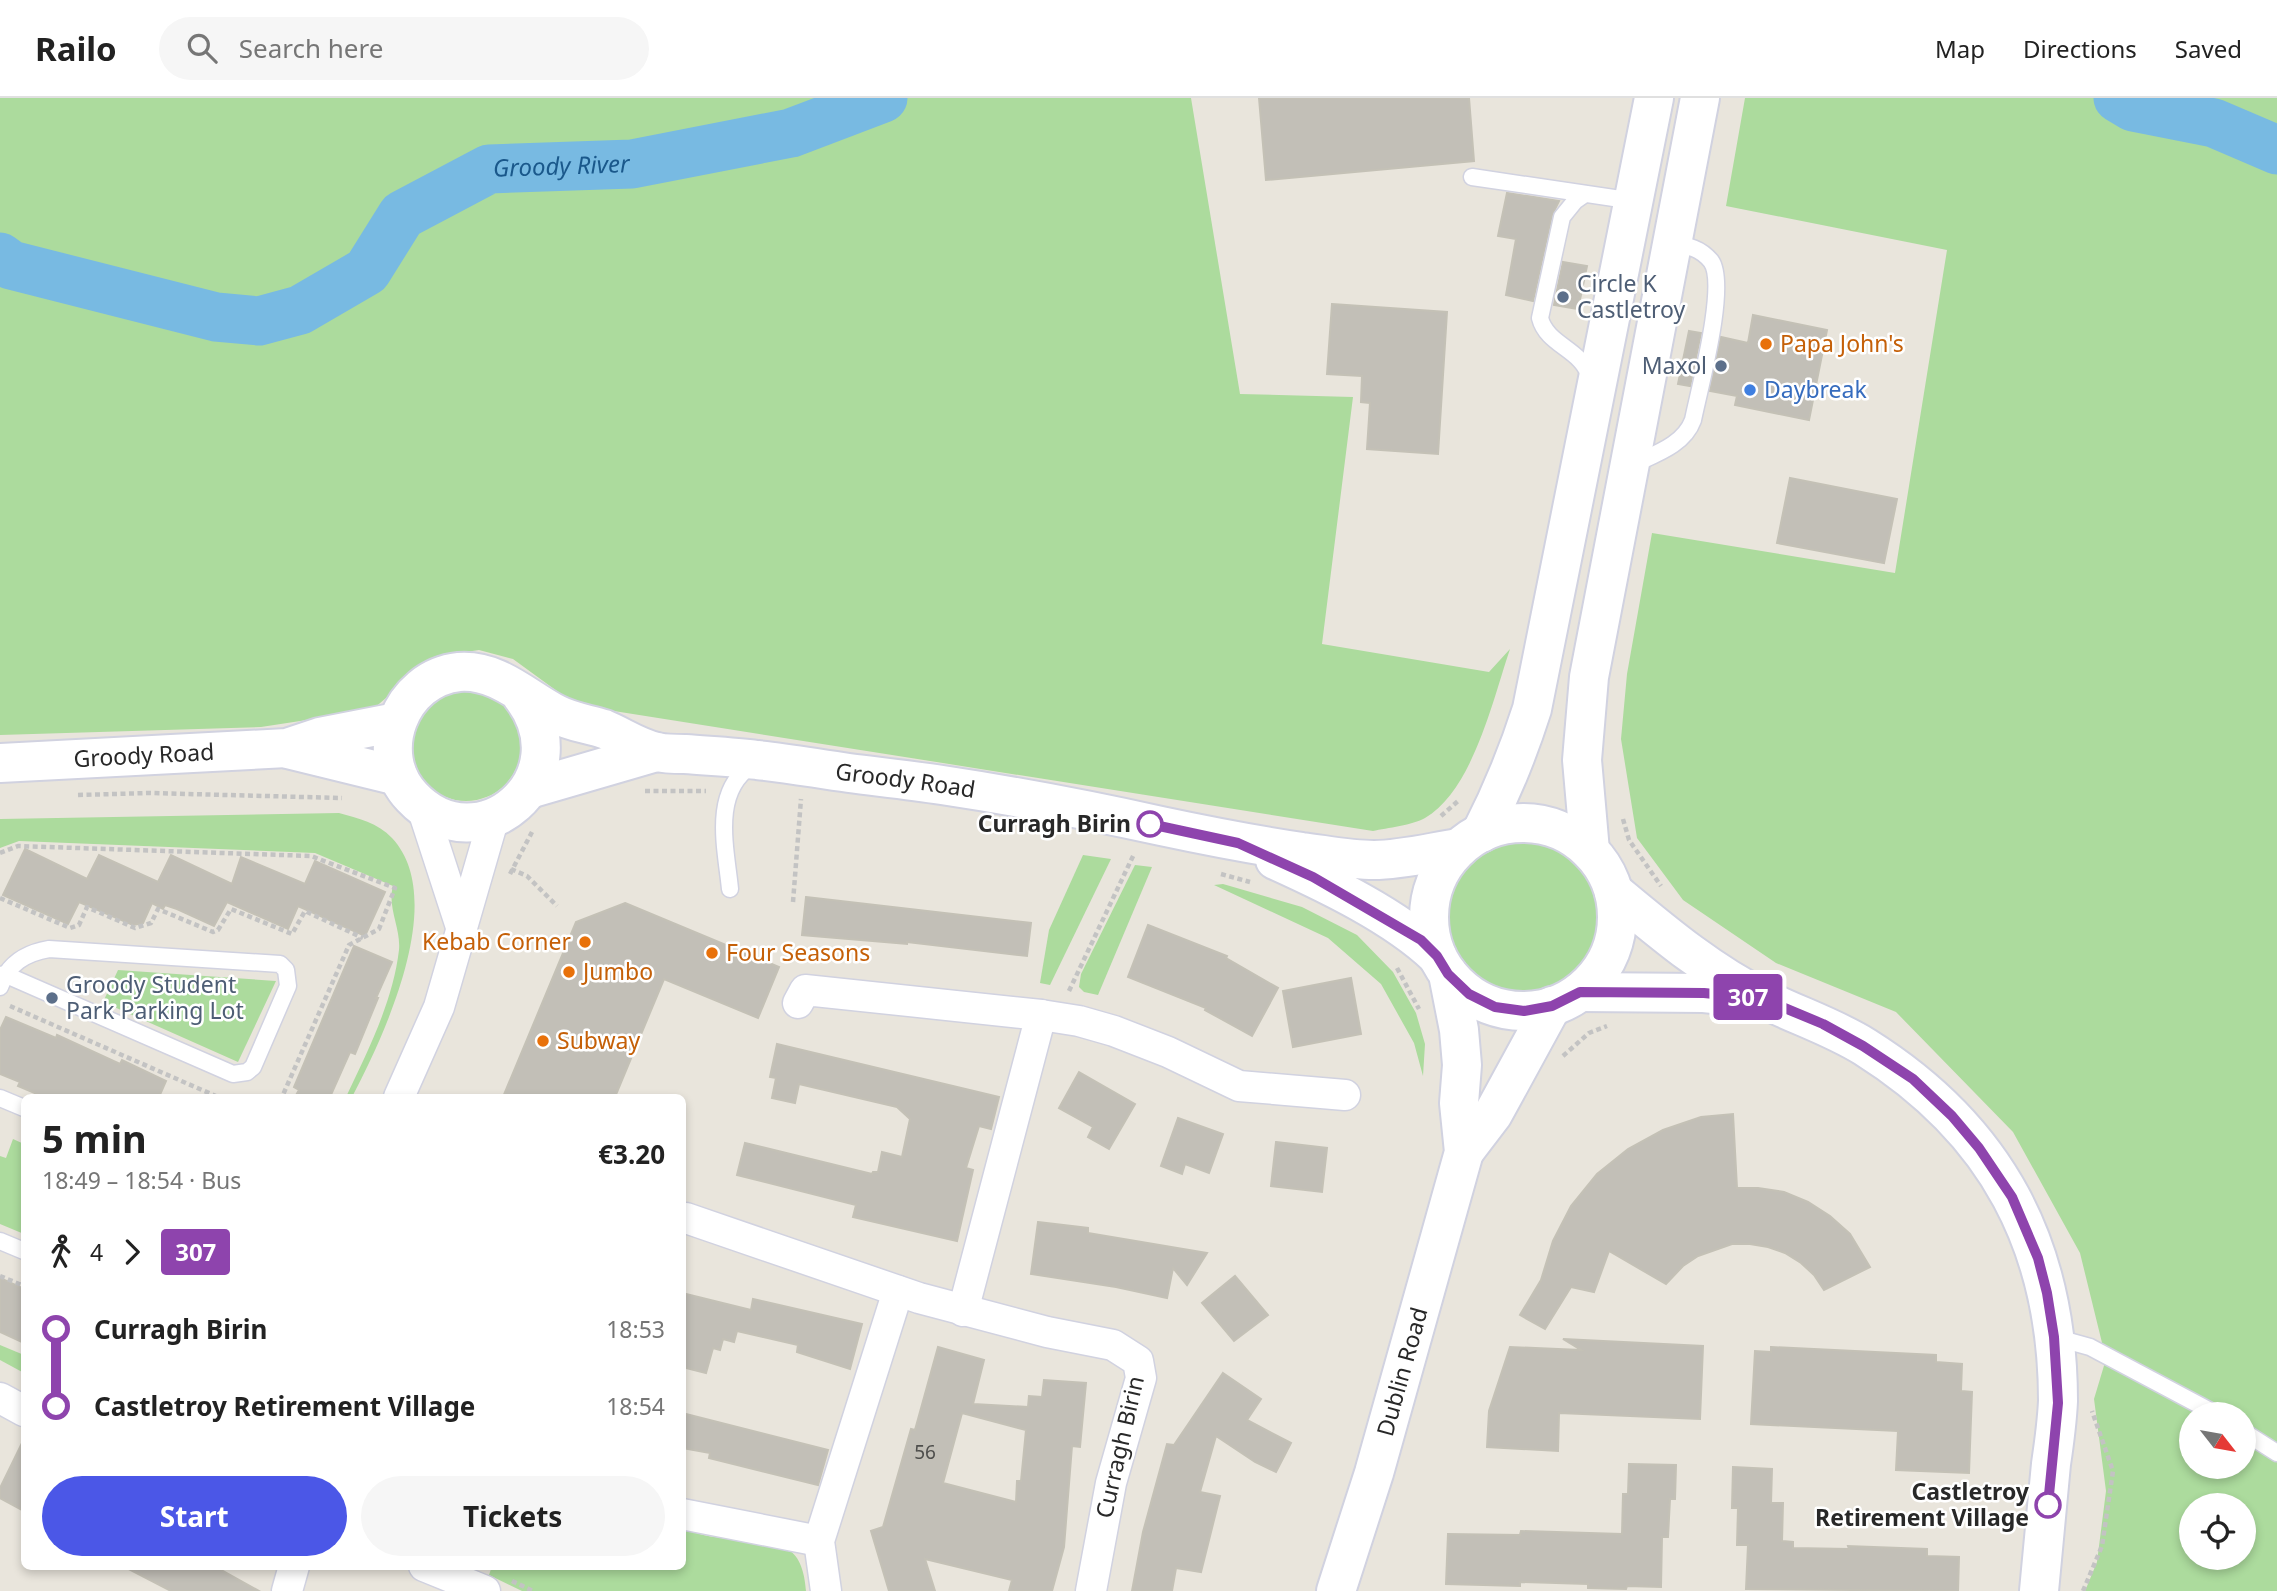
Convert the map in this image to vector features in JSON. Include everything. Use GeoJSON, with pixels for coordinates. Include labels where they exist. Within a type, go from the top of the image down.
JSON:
{"type":"FeatureCollection","features":[{"type":"Feature","properties":{"kind":"street"},"geometry":{"type":"LineString","coordinates":[[1464,1152],[1459,1103],[1462,1065],[1460,1041],[1443,965],[1429,928],[1431,898],[1458,833],[1517,757],[1532,709],[1654,98]]}},
{"type":"Feature","properties":{"kind":"street"},"geometry":{"type":"LineString","coordinates":[[1590,851],[1582,760],[1589,677],[1700,98]]}},
{"type":"Feature","properties":{"kind":"street"},"geometry":{"type":"LineString","coordinates":[[1634,201],[1656,193],[1686,173]]}},
{"type":"Feature","properties":{"kind":"street"},"geometry":{"type":"LineString","coordinates":[[1618,281],[1644,258],[1673,244]]}},
{"type":"Feature","properties":{"kind":"street"},"geometry":{"type":"LineString","coordinates":[[522,695],[538,722],[542,755],[529,789],[510,808],[494,817],[461,822],[437,816],[422,807],[409,794],[398,776],[392,757],[392,744],[401,710],[414,694],[435,679],[457,672],[480,673],[502,680],[557,715],[603,729],[656,752]]}},
{"type":"Feature","properties":{"kind":"street"},"geometry":{"type":"LineString","coordinates":[[287,748],[320,737],[397,722]]}},
{"type":"Feature","properties":{"kind":"street"},"geometry":{"type":"LineString","coordinates":[[287,748],[398,776]]}},
{"type":"Feature","properties":{"kind":"street","name":"Groody Road"},"geometry":{"type":"LineString","coordinates":[[0,763],[287,748]]}},
{"type":"Feature","properties":{"kind":"street"},"geometry":{"type":"LineString","coordinates":[[529,789],[656,752]]}},
{"type":"Feature","properties":{"kind":"street","name":"Groody Road"},"geometry":{"type":"LineString","coordinates":[[656,752],[760,760],[942,785],[1128,819],[1238,843]]}},
{"type":"Feature","properties":{"kind":"street"},"geometry":{"type":"LineString","coordinates":[[422,807],[462,930]]}},
{"type":"Feature","properties":{"kind":"street"},"geometry":{"type":"LineString","coordinates":[[400,1094],[432,1027],[494,817]]}},
{"type":"Feature","properties":{"kind":"street"},"geometry":{"type":"LineString","coordinates":[[1238,843],[1375,860],[1458,833],[1509,824],[1539,824],[1566,833],[1590,851],[1605,870],[1614,892],[1617,919],[1612,947],[1600,972],[1566,999],[1493,1114],[1464,1152]]}},
{"type":"Feature","properties":{"kind":"street"},"geometry":{"type":"LineString","coordinates":[[1238,843],[1313,877],[1421,940],[1469,994],[1495,1007],[1524,1011],[1566,999],[1704,993],[1763,999]]}},
{"type":"Feature","properties":{"kind":"street"},"geometry":{"type":"LineString","coordinates":[[1614,892],[1715,970],[1763,999],[1823,1024],[1863,1046],[1913,1079],[1979,1148],[2012,1197],[2038,1258],[2054,1337],[2058,1403],[2039,1591]]}},
{"type":"Feature","properties":{"kind":"street"},"geometry":{"type":"LineString","coordinates":[[798,1003],[805,990],[1052,1016],[1079,1021],[1139,1041],[1239,1086],[1345,1095]]}},
{"type":"Feature","properties":{"kind":"street"},"geometry":{"type":"LineString","coordinates":[[963,1311],[1052,1016]]}},
{"type":"Feature","properties":{"kind":"street","name":"Dublin Road"},"geometry":{"type":"LineString","coordinates":[[1336,1591],[1374,1473],[1464,1152]]}},
{"type":"Feature","properties":{"kind":"street","name":"Curragh Birin"},"geometry":{"type":"LineString","coordinates":[[686,1218],[963,1311],[1113,1345],[1138,1361],[1141,1378],[1111,1483],[1091,1591]]}},
{"type":"Feature","properties":{"kind":"street"},"geometry":{"type":"LineString","coordinates":[[826,1591],[819,1541],[898,1291]]}},
{"type":"Feature","properties":{"kind":"street"},"geometry":{"type":"LineString","coordinates":[[0,1398],[21,1409]]}},
{"type":"Feature","properties":{"kind":"street"},"geometry":{"type":"LineString","coordinates":[[686,1515],[819,1541]]}},
{"type":"Feature","properties":{"kind":"street"},"geometry":{"type":"LineString","coordinates":[[287,1591],[293,1570]]}},
{"type":"Feature","properties":{"kind":"street"},"geometry":{"type":"LineString","coordinates":[[434,1570],[485,1591]]}},
{"type":"Feature","properties":{"kind":"lane"},"geometry":{"type":"LineString","coordinates":[[1472,177],[1634,201]]}},
{"type":"Feature","properties":{"kind":"lane"},"geometry":{"type":"LineString","coordinates":[[1586,194],[1575,201],[1562,217],[1540,318],[1547,334],[1583,362],[1595,399]]}},
{"type":"Feature","properties":{"kind":"lane"},"geometry":{"type":"LineString","coordinates":[[1628,467],[1680,440],[1689,432],[1695,410],[1717,296],[1716,273],[1712,262],[1698,248],[1673,244]]}},
{"type":"Feature","properties":{"kind":"lane"},"geometry":{"type":"LineString","coordinates":[[730,889],[725,802],[744,770],[760,760]]}},
{"type":"Feature","properties":{"kind":"lane"},"geometry":{"type":"LineString","coordinates":[[49,949],[280,964],[286,971],[288,986],[253,1067],[247,1072],[233,1074],[2,981],[19,959],[34,951],[49,949]]}},
{"type":"Feature","properties":{"kind":"lane"},"geometry":{"type":"LineString","coordinates":[[0,1098],[21,1107]]}},
{"type":"Feature","properties":{"kind":"lane"},"geometry":{"type":"LineString","coordinates":[[0,1241],[21,1250]]}},
{"type":"Feature","properties":{"kind":"lane"},"geometry":{"type":"LineString","coordinates":[[2054,1337],[2090,1347],[2193,1402]]}},
{"type":"Feature","properties":{"kind":"lane"},"geometry":{"type":"LineString","coordinates":[[2256,1440],[2277,1453]]}},
{"type":"Feature","properties":{"kind":"path"},"geometry":{"type":"LineString","coordinates":[[632,791],[729,792]]}},
{"type":"Feature","properties":{"kind":"path"},"geometry":{"type":"LineString","coordinates":[[793,902],[801,792]]}},
{"type":"Feature","properties":{"kind":"path"},"geometry":{"type":"LineString","coordinates":[[68,795],[150,793],[354,798]]}},
{"type":"Feature","properties":{"kind":"path"},"geometry":{"type":"LineString","coordinates":[[1458,833],[1447,813],[1466,793]]}},
{"type":"Feature","properties":{"kind":"path"},"geometry":{"type":"LineString","coordinates":[[1619,808],[1629,841],[1667,894]]}},
{"type":"Feature","properties":{"kind":"path"},"geometry":{"type":"LineString","coordinates":[[533,830],[512,869],[527,876],[557,906]]}},
{"type":"Feature","properties":{"kind":"path"},"geometry":{"type":"LineString","coordinates":[[0,853],[18,846],[317,857],[395,888],[379,929],[349,945],[283,1094]]}},
{"type":"Feature","properties":{"kind":"path"},"geometry":{"type":"LineString","coordinates":[[1121,850],[1147,856]]}},
{"type":"Feature","properties":{"kind":"path"},"geometry":{"type":"LineString","coordinates":[[1052,1016],[1134,853]]}},
{"type":"Feature","properties":{"kind":"path"},"geometry":{"type":"LineString","coordinates":[[1210,872],[1259,885]]}},
{"type":"Feature","properties":{"kind":"path"},"geometry":{"type":"LineString","coordinates":[[0,898],[70,928],[79,925],[87,907],[135,928],[151,923],[158,909],[213,932],[218,930],[230,909],[292,934],[305,911],[363,938]]}},
{"type":"Feature","properties":{"kind":"path"},"geometry":{"type":"LineString","coordinates":[[1397,967],[1422,1017]]}},
{"type":"Feature","properties":{"kind":"path"},"geometry":{"type":"LineString","coordinates":[[0,1002],[211,1094]]}},
{"type":"Feature","properties":{"kind":"path"},"geometry":{"type":"LineString","coordinates":[[1560,1059],[1589,1033],[1614,1024]]}},
{"type":"Feature","properties":{"kind":"path"},"geometry":{"type":"LineString","coordinates":[[0,1276],[21,1285]]}},
{"type":"Feature","properties":{"kind":"green space"},"geometry":{"type":"Polygon","coordinates":[[[0,98],[1191,98],[1240,394],[1353,397],[1322,644],[1489,672],[1510,649],[1469,765],[1442,805],[1425,818],[1373,831],[576,705],[513,659],[479,650],[445,655],[401,685],[372,710],[261,727],[0,735],[0,98]]]}},
{"type":"Feature","properties":{"kind":"green space"},"geometry":{"type":"Polygon","coordinates":[[[1745,98],[2277,98],[2277,1591],[2085,1591],[2097,1562],[2106,1491],[2094,1399],[2106,1359],[2080,1253],[2013,1132],[1896,1012],[1776,963],[1683,900],[1637,838],[1621,739],[1627,674],[1652,533],[1895,573],[1947,250],[1726,206],[1745,98]]]}},
{"type":"Feature","properties":{"kind":"green space"},"geometry":{"type":"Polygon","coordinates":[[[466,691],[487,695],[505,707],[517,725],[521,746],[517,767],[505,785],[487,797],[466,801],[445,797],[427,785],[415,767],[411,746],[415,725],[427,707],[445,695],[466,691]]]}},
{"type":"Feature","properties":{"kind":"green space"},"geometry":{"type":"Polygon","coordinates":[[[339,813],[360,819],[386,833],[408,864],[414,896],[413,931],[394,1004],[354,1094],[347,1094],[379,1025],[396,969],[399,942],[392,902],[393,886],[315,853],[19,841],[0,848],[0,819],[339,813]]]}},
{"type":"Feature","properties":{"kind":"green space"},"geometry":{"type":"Polygon","coordinates":[[[1525,839],[1555,845],[1581,862],[1598,888],[1604,918],[1598,948],[1581,974],[1555,991],[1525,997],[1495,991],[1469,974],[1452,948],[1446,918],[1452,888],[1469,862],[1495,845],[1525,839]]]}},
{"type":"Feature","properties":{"kind":"green space"},"geometry":{"type":"Polygon","coordinates":[[[1083,855],[1111,859],[1050,985],[1040,983],[1049,930],[1083,855]]]}},
{"type":"Feature","properties":{"kind":"green space"},"geometry":{"type":"Polygon","coordinates":[[[1135,865],[1152,867],[1098,995],[1084,992],[1079,987],[1081,974],[1135,865]]]}},
{"type":"Feature","properties":{"kind":"green space"},"geometry":{"type":"Polygon","coordinates":[[[1223,884],[1302,907],[1357,935],[1393,972],[1416,1013],[1425,1044],[1423,1076],[1414,1043],[1381,984],[1328,938],[1214,885],[1223,884]]]}},
{"type":"Feature","properties":{"kind":"green space"},"geometry":{"type":"Polygon","coordinates":[[[118,970],[276,981],[238,1062],[103,1002],[118,970]]]}},
{"type":"Feature","properties":{"kind":"green space"},"geometry":{"type":"Polygon","coordinates":[[[13,1139],[21,1143],[21,1233],[0,1224],[0,1156],[6,1158],[13,1139]]]}},
{"type":"Feature","properties":{"kind":"green space"},"geometry":{"type":"Polygon","coordinates":[[[0,1345],[21,1354],[21,1371],[0,1360],[0,1345]]]}},
{"type":"Feature","properties":{"kind":"green space"},"geometry":{"type":"Polygon","coordinates":[[[686,1530],[707,1536],[765,1543],[790,1551],[800,1564],[806,1591],[522,1591],[489,1575],[491,1570],[686,1570],[686,1530]]]}},
{"type":"Feature","properties":{"kind":"building"},"geometry":{"type":"Polygon","coordinates":[[[1259,98],[1469,98],[1474,161],[1266,180],[1259,98]]]}},
{"type":"Feature","properties":{"kind":"building"},"geometry":{"type":"Polygon","coordinates":[[[1507,193],[1559,201],[1552,215],[1533,301],[1506,295],[1516,239],[1498,236],[1507,193]]]}},
{"type":"Feature","properties":{"kind":"building"},"geometry":{"type":"Polygon","coordinates":[[[1563,262],[1587,266],[1578,309],[1554,305],[1563,262]]]}},
{"type":"Feature","properties":{"kind":"building"},"geometry":{"type":"Polygon","coordinates":[[[1332,304],[1447,312],[1438,454],[1367,449],[1370,403],[1361,402],[1362,376],[1327,374],[1332,304]]]}},
{"type":"Feature","properties":{"kind":"building"},"geometry":{"type":"Polygon","coordinates":[[[1753,315],[1827,330],[1809,420],[1735,405],[1737,396],[1710,391],[1721,337],[1748,343],[1753,315]]]}},
{"type":"Feature","properties":{"kind":"building"},"geometry":{"type":"Polygon","coordinates":[[[1689,331],[1701,333],[1690,386],[1678,384],[1689,331]]]}},
{"type":"Feature","properties":{"kind":"building"},"geometry":{"type":"Polygon","coordinates":[[[1790,478],[1897,499],[1884,563],[1777,543],[1790,478]]]}},
{"type":"Feature","properties":{"kind":"building"},"geometry":{"type":"Polygon","coordinates":[[[25,849],[87,879],[99,855],[158,882],[171,855],[232,884],[241,857],[305,884],[315,861],[385,892],[365,936],[298,906],[288,929],[227,902],[214,926],[177,909],[165,905],[163,909],[152,903],[143,923],[133,925],[79,902],[68,924],[3,895],[25,849]]]}},
{"type":"Feature","properties":{"kind":"building"},"geometry":{"type":"Polygon","coordinates":[[[806,897],[1031,923],[1027,956],[907,942],[802,935],[806,897]]]}},
{"type":"Feature","properties":{"kind":"building"},"geometry":{"type":"Polygon","coordinates":[[[625,903],[779,967],[758,1018],[664,979],[616,1094],[504,1094],[576,922],[625,903]]]}},
{"type":"Feature","properties":{"kind":"building"},"geometry":{"type":"Polygon","coordinates":[[[1148,925],[1227,956],[1226,958],[1278,988],[1252,1036],[1205,1010],[1206,1008],[1128,977],[1148,925]]]}},
{"type":"Feature","properties":{"kind":"building"},"geometry":{"type":"Polygon","coordinates":[[[354,946],[392,962],[355,1054],[350,1052],[331,1094],[297,1094],[299,1090],[294,1087],[354,946]]]}},
{"type":"Feature","properties":{"kind":"building"},"geometry":{"type":"Polygon","coordinates":[[[1351,978],[1361,1034],[1293,1047],[1283,991],[1351,978]]]}},
{"type":"Feature","properties":{"kind":"building"},"geometry":{"type":"Polygon","coordinates":[[[6,1017],[56,1038],[57,1035],[120,1064],[122,1060],[166,1081],[160,1094],[37,1094],[18,1086],[20,1082],[0,1074],[0,1030],[6,1017]]]}},
{"type":"Feature","properties":{"kind":"building"},"geometry":{"type":"Polygon","coordinates":[[[777,1044],[999,1097],[991,1129],[979,1126],[966,1168],[973,1170],[957,1241],[853,1217],[856,1205],[737,1175],[745,1143],[872,1174],[878,1172],[882,1152],[902,1157],[910,1119],[897,1107],[799,1084],[795,1103],[772,1098],[776,1078],[770,1077],[777,1044]]]}},
{"type":"Feature","properties":{"kind":"building"},"geometry":{"type":"Polygon","coordinates":[[[1079,1072],[1135,1104],[1109,1149],[1088,1137],[1093,1127],[1059,1108],[1079,1072]]]}},
{"type":"Feature","properties":{"kind":"building"},"geometry":{"type":"Polygon","coordinates":[[[1733,1114],[1737,1188],[1784,1192],[1808,1202],[1830,1216],[1850,1234],[1870,1267],[1824,1290],[1814,1275],[1785,1253],[1768,1247],[1732,1244],[1698,1256],[1683,1266],[1666,1284],[1609,1251],[1594,1292],[1571,1287],[1545,1329],[1520,1315],[1541,1280],[1553,1241],[1571,1206],[1597,1174],[1628,1149],[1663,1130],[1701,1117],[1733,1114]]]}},
{"type":"Feature","properties":{"kind":"building"},"geometry":{"type":"Polygon","coordinates":[[[1178,1118],[1223,1134],[1209,1173],[1185,1164],[1182,1174],[1161,1166],[1178,1118]]]}},
{"type":"Feature","properties":{"kind":"building"},"geometry":{"type":"Polygon","coordinates":[[[1276,1142],[1327,1148],[1322,1192],[1271,1186],[1276,1142]]]}},
{"type":"Feature","properties":{"kind":"building"},"geometry":{"type":"Polygon","coordinates":[[[1038,1222],[1088,1228],[1088,1233],[1207,1253],[1187,1285],[1173,1268],[1167,1298],[1031,1274],[1038,1222]]]}},
{"type":"Feature","properties":{"kind":"building"},"geometry":{"type":"Polygon","coordinates":[[[1235,1276],[1268,1315],[1234,1341],[1202,1303],[1235,1276]]]}},
{"type":"Feature","properties":{"kind":"building"},"geometry":{"type":"Polygon","coordinates":[[[0,1278],[21,1288],[21,1342],[0,1332],[0,1278]]]}},
{"type":"Feature","properties":{"kind":"building"},"geometry":{"type":"Polygon","coordinates":[[[686,1294],[751,1310],[753,1299],[862,1324],[850,1369],[797,1352],[798,1345],[737,1331],[734,1342],[723,1339],[720,1350],[713,1348],[706,1373],[686,1368],[686,1294]]]}},
{"type":"Feature","properties":{"kind":"building"},"geometry":{"type":"Polygon","coordinates":[[[1563,1339],[1703,1346],[1700,1419],[1559,1413],[1558,1451],[1487,1447],[1489,1411],[1510,1347],[1581,1350],[1563,1339]]]}},
{"type":"Feature","properties":{"kind":"building"},"geometry":{"type":"Polygon","coordinates":[[[938,1347],[984,1360],[973,1404],[1028,1407],[1029,1396],[1042,1397],[1044,1380],[1086,1383],[1080,1447],[1072,1446],[1064,1547],[1052,1591],[1009,1591],[1012,1580],[925,1559],[935,1591],[889,1591],[871,1531],[883,1527],[911,1429],[915,1430],[938,1347]],[[962,1413],[943,1483],[1016,1502],[1026,1430],[962,1413]]]}},
{"type":"Feature","properties":{"kind":"building"},"geometry":{"type":"Polygon","coordinates":[[[1771,1347],[1936,1355],[1936,1362],[1962,1364],[1961,1391],[1972,1392],[1969,1473],[1896,1470],[1898,1431],[1751,1424],[1755,1351],[1771,1352],[1771,1347]]]}},
{"type":"Feature","properties":{"kind":"building"},"geometry":{"type":"Polygon","coordinates":[[[1223,1373],[1261,1399],[1247,1420],[1291,1443],[1276,1472],[1255,1462],[1216,1436],[1200,1492],[1220,1496],[1201,1572],[1176,1568],[1172,1591],[1132,1591],[1143,1532],[1167,1444],[1174,1445],[1223,1373]]]}},
{"type":"Feature","properties":{"kind":"building"},"geometry":{"type":"Polygon","coordinates":[[[686,1414],[828,1450],[818,1485],[709,1458],[710,1453],[686,1449],[686,1414]]]}},
{"type":"Feature","properties":{"kind":"building"},"geometry":{"type":"Polygon","coordinates":[[[21,1445],[21,1509],[0,1498],[0,1488],[21,1445]]]}},
{"type":"Feature","properties":{"kind":"building"},"geometry":{"type":"Polygon","coordinates":[[[1629,1464],[1676,1465],[1675,1499],[1670,1499],[1668,1537],[1662,1537],[1661,1587],[1588,1588],[1588,1584],[1520,1582],[1520,1586],[1446,1584],[1448,1534],[1520,1535],[1521,1531],[1622,1534],[1623,1494],[1628,1494],[1629,1464]]]}},
{"type":"Feature","properties":{"kind":"building"},"geometry":{"type":"Polygon","coordinates":[[[1733,1467],[1772,1469],[1771,1503],[1783,1503],[1782,1541],[1793,1542],[1793,1548],[1849,1549],[1848,1546],[1927,1549],[1927,1556],[1959,1557],[1958,1591],[1746,1589],[1748,1545],[1737,1545],[1738,1508],[1732,1508],[1733,1467]]]}},
{"type":"Feature","properties":{"kind":"building"},"geometry":{"type":"Polygon","coordinates":[[[131,1570],[221,1570],[259,1591],[171,1591],[131,1570]]]}},
{"type":"Feature","properties":{"kind":"waterway","name":"Groody River"},"geometry":{"type":"LineString","coordinates":[[0,257],[11,265],[216,317],[259,321],[300,310],[367,271],[402,215],[489,169],[632,164],[791,133],[883,98]]}},
{"type":"Feature","properties":{"kind":"waterway","name":"Groody River"},"geometry":{"type":"LineString","coordinates":[[2118,98],[2133,107],[2214,123],[2277,150]]}},
{"type":"Feature","properties":{"kind":"bus line","name":"307"},"geometry":{"type":"LineString","coordinates":[[1150,824],[1238,843],[1313,877],[1421,940],[1437,956],[1448,974],[1469,994],[1495,1007],[1524,1011],[1552,1006],[1580,992],[1704,993],[1763,999],[1823,1024],[1913,1079],[1952,1116],[1979,1148],[2012,1197],[2038,1258],[2054,1337],[2058,1403],[2048,1505]]}},
{"type":"Feature","properties":{"kind":"place","name":"Circle K Castletroy"},"geometry":{"type":"Point","coordinates":[1563,297]}},
{"type":"Feature","properties":{"kind":"place","name":"Papa John's"},"geometry":{"type":"Point","coordinates":[1766,344]}},
{"type":"Feature","properties":{"kind":"place","name":"Maxol"},"geometry":{"type":"Point","coordinates":[1721,366]}},
{"type":"Feature","properties":{"kind":"place","name":"Daybreak"},"geometry":{"type":"Point","coordinates":[1750,390]}},
{"type":"Feature","properties":{"kind":"place","name":"Curragh Birin"},"geometry":{"type":"Point","coordinates":[1150,824]}},
{"type":"Feature","properties":{"kind":"place","name":"Kebab Corner"},"geometry":{"type":"Point","coordinates":[585,942]}},
{"type":"Feature","properties":{"kind":"place","name":"Four Seasons"},"geometry":{"type":"Point","coordinates":[712,953]}},
{"type":"Feature","properties":{"kind":"place","name":"Jumbo"},"geometry":{"type":"Point","coordinates":[569,972]}},
{"type":"Feature","properties":{"kind":"place","name":"Groody Student Park Parking Lot"},"geometry":{"type":"Point","coordinates":[52,998]}},
{"type":"Feature","properties":{"kind":"place","name":"Subway"},"geometry":{"type":"Point","coordinates":[543,1041]}},
{"type":"Feature","properties":{"kind":"place","name":"Castletroy Retirement Village"},"geometry":{"type":"Point","coordinates":[2048,1505]}}]}
